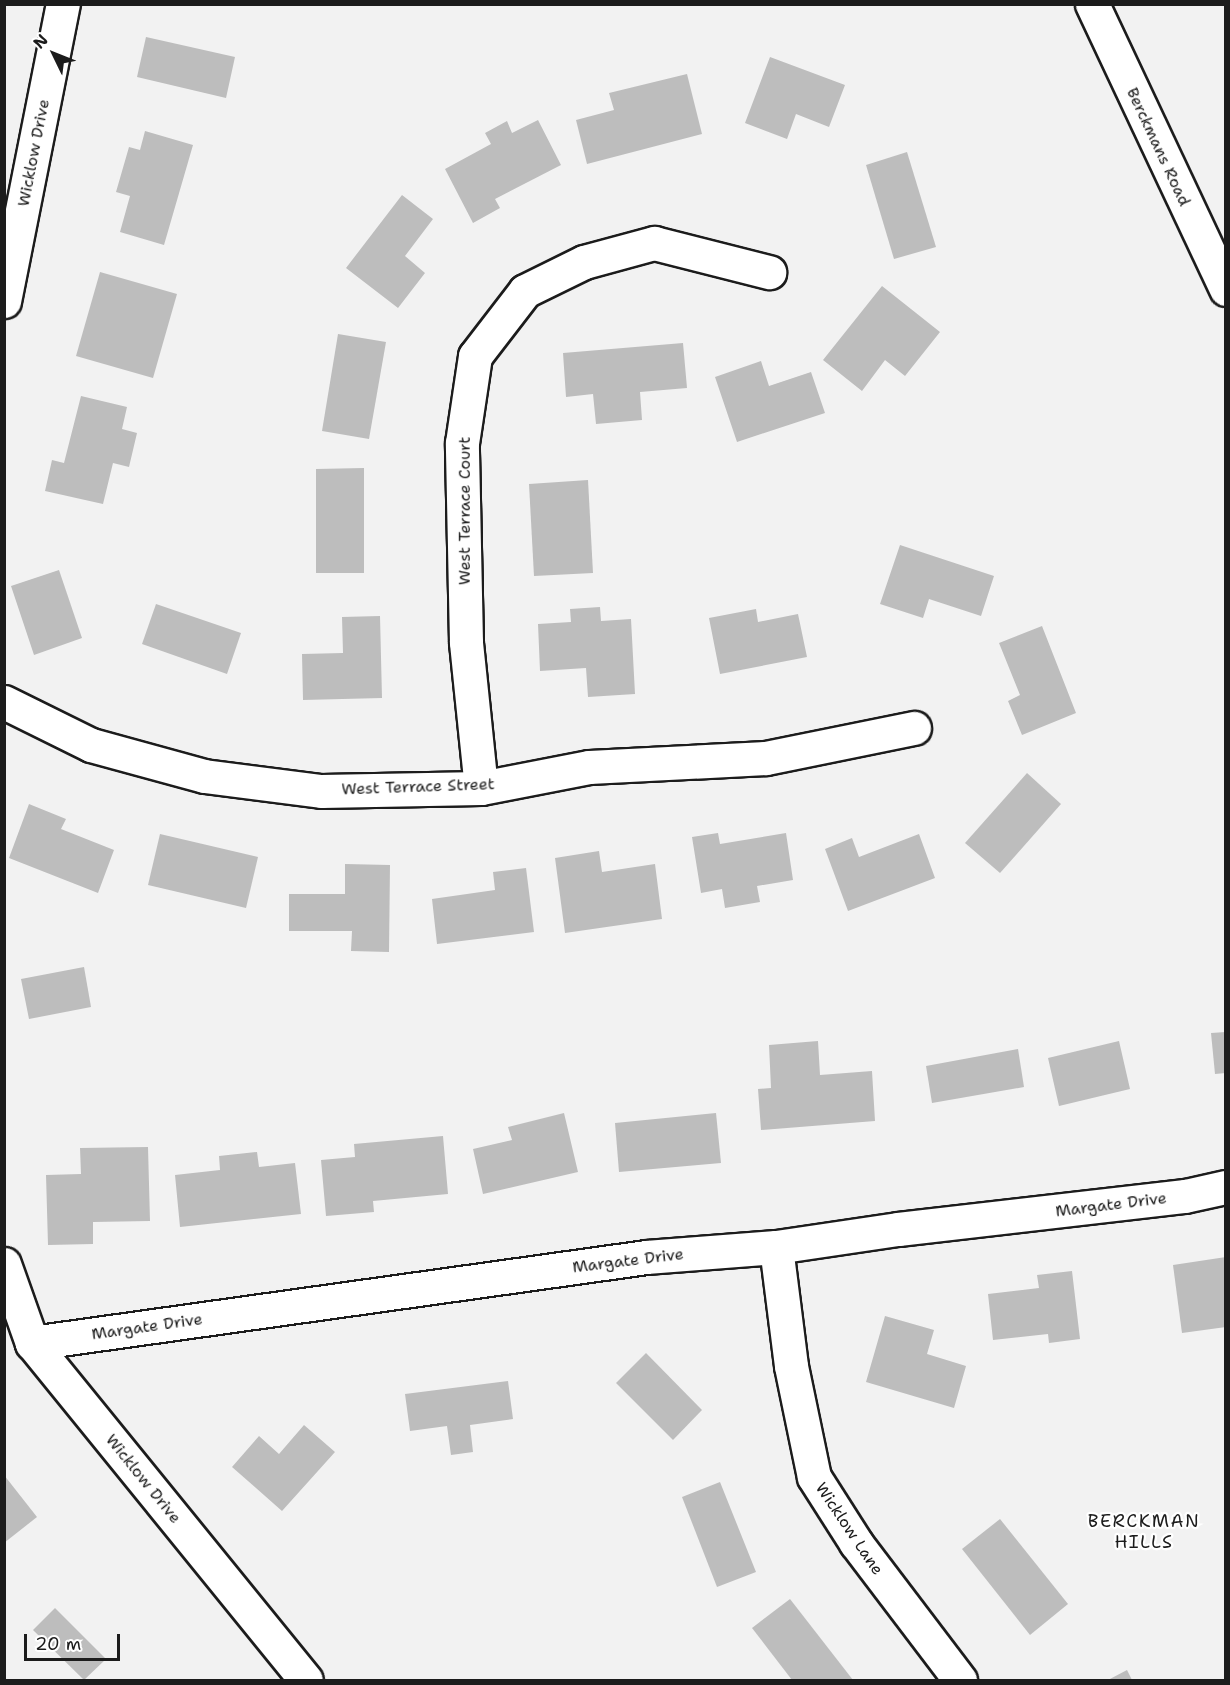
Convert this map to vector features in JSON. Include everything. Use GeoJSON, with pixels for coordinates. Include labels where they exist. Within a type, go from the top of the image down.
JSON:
{"type":"FeatureCollection","features":[{"type":"Feature","properties":{"kind":"street","name":"Wicklow Drive"},"geometry":{"type":"LineString","coordinates":[[4,301],[63,4]]}},
{"type":"Feature","properties":{"kind":"street","name":"Berckmans Road"},"geometry":{"type":"LineString","coordinates":[[1092,4],[1226,289]]}},
{"type":"Feature","properties":{"kind":"street","name":"West Terrace Court"},"geometry":{"type":"LineString","coordinates":[[481,788],[466,642],[462,443],[475,356],[525,291],[584,262],[654,243],[769,272]]}},
{"type":"Feature","properties":{"kind":"street","name":"West Terrace Street"},"geometry":{"type":"LineString","coordinates":[[4,702],[91,745],[204,776],[321,791],[481,788],[590,767],[766,758],[914,728]]}},
{"type":"Feature","properties":{"kind":"street","name":"Margate Drive"},"geometry":{"type":"LineString","coordinates":[[32,1343],[646,1257],[776,1247],[898,1229],[1185,1196],[1226,1187]]}},
{"type":"Feature","properties":{"kind":"street","name":"Wicklow Lane"},"geometry":{"type":"LineString","coordinates":[[776,1247],[791,1366],[814,1477],[856,1543],[960,1680]]}},
{"type":"Feature","properties":{"kind":"street","name":"Wicklow Drive"},"geometry":{"type":"LineString","coordinates":[[4,1264],[32,1343],[306,1680]]}},
{"type":"Feature","properties":{"kind":"building"},"geometry":{"type":"Polygon","coordinates":[[[146,37],[235,57],[226,98],[137,77],[146,37]]]}},
{"type":"Feature","properties":{"kind":"building"},"geometry":{"type":"Polygon","coordinates":[[[770,57],[845,85],[829,127],[796,114],[787,139],[745,123],[770,57]]]}},
{"type":"Feature","properties":{"kind":"building"},"geometry":{"type":"Polygon","coordinates":[[[687,74],[702,134],[587,164],[576,120],[614,110],[609,93],[687,74]]]}},
{"type":"Feature","properties":{"kind":"building"},"geometry":{"type":"Polygon","coordinates":[[[538,120],[561,165],[495,199],[500,208],[473,223],[445,169],[491,144],[485,133],[507,121],[512,133],[538,120]]]}},
{"type":"Feature","properties":{"kind":"building"},"geometry":{"type":"Polygon","coordinates":[[[145,131],[193,145],[164,245],[120,232],[130,196],[116,192],[129,147],[140,150],[145,131]]]}},
{"type":"Feature","properties":{"kind":"building"},"geometry":{"type":"Polygon","coordinates":[[[907,152],[936,247],[894,259],[866,165],[907,152]]]}},
{"type":"Feature","properties":{"kind":"building"},"geometry":{"type":"Polygon","coordinates":[[[402,195],[433,219],[405,256],[425,273],[398,308],[346,268],[402,195]]]}},
{"type":"Feature","properties":{"kind":"building"},"geometry":{"type":"Polygon","coordinates":[[[100,272],[177,294],[153,378],[76,356],[100,272]]]}},
{"type":"Feature","properties":{"kind":"building"},"geometry":{"type":"Polygon","coordinates":[[[882,286],[940,332],[905,376],[885,360],[862,391],[823,360],[882,286]]]}},
{"type":"Feature","properties":{"kind":"building"},"geometry":{"type":"Polygon","coordinates":[[[338,334],[386,342],[369,439],[322,431],[338,334]]]}},
{"type":"Feature","properties":{"kind":"building"},"geometry":{"type":"Polygon","coordinates":[[[683,343],[687,388],[640,392],[642,420],[596,424],[593,394],[566,397],[563,353],[683,343]]]}},
{"type":"Feature","properties":{"kind":"building"},"geometry":{"type":"Polygon","coordinates":[[[761,361],[769,386],[811,372],[825,413],[737,442],[715,377],[761,361]]]}},
{"type":"Feature","properties":{"kind":"building"},"geometry":{"type":"Polygon","coordinates":[[[81,396],[127,407],[122,429],[137,433],[129,467],[113,463],[103,504],[45,491],[52,460],[64,463],[81,396]]]}},
{"type":"Feature","properties":{"kind":"building"},"geometry":{"type":"Polygon","coordinates":[[[364,468],[364,573],[316,573],[316,469],[364,468]]]}},
{"type":"Feature","properties":{"kind":"building"},"geometry":{"type":"Polygon","coordinates":[[[588,480],[593,573],[534,576],[529,484],[588,480]]]}},
{"type":"Feature","properties":{"kind":"building"},"geometry":{"type":"Polygon","coordinates":[[[900,545],[994,576],[981,616],[929,599],[923,618],[880,604],[900,545]]]}},
{"type":"Feature","properties":{"kind":"building"},"geometry":{"type":"Polygon","coordinates":[[[59,570],[82,638],[34,655],[11,586],[59,570]]]}},
{"type":"Feature","properties":{"kind":"building"},"geometry":{"type":"Polygon","coordinates":[[[156,604],[241,633],[227,674],[142,644],[156,604]]]}},
{"type":"Feature","properties":{"kind":"building"},"geometry":{"type":"Polygon","coordinates":[[[600,607],[601,621],[631,619],[635,694],[588,697],[586,668],[540,671],[538,624],[571,622],[570,609],[600,607]]]}},
{"type":"Feature","properties":{"kind":"building"},"geometry":{"type":"Polygon","coordinates":[[[756,609],[758,622],[798,614],[807,657],[720,674],[709,618],[756,609]]]}},
{"type":"Feature","properties":{"kind":"building"},"geometry":{"type":"Polygon","coordinates":[[[380,616],[382,698],[303,700],[302,654],[343,653],[342,617],[380,616]]]}},
{"type":"Feature","properties":{"kind":"building"},"geometry":{"type":"Polygon","coordinates":[[[1042,626],[1076,713],[1022,735],[1008,701],[1020,695],[999,643],[1042,626]]]}},
{"type":"Feature","properties":{"kind":"building"},"geometry":{"type":"Polygon","coordinates":[[[1027,773],[1061,804],[1000,873],[965,843],[1027,773]]]}},
{"type":"Feature","properties":{"kind":"building"},"geometry":{"type":"Polygon","coordinates":[[[29,804],[66,819],[61,829],[114,850],[98,893],[9,858],[29,804]]]}},
{"type":"Feature","properties":{"kind":"building"},"geometry":{"type":"Polygon","coordinates":[[[718,833],[720,844],[786,833],[793,880],[757,886],[760,902],[725,908],[722,889],[701,893],[692,837],[718,833]]]}},
{"type":"Feature","properties":{"kind":"building"},"geometry":{"type":"Polygon","coordinates":[[[160,834],[258,857],[246,908],[148,885],[160,834]]]}},
{"type":"Feature","properties":{"kind":"building"},"geometry":{"type":"Polygon","coordinates":[[[919,834],[935,878],[848,911],[825,849],[852,838],[859,857],[919,834]]]}},
{"type":"Feature","properties":{"kind":"building"},"geometry":{"type":"Polygon","coordinates":[[[599,851],[602,872],[655,864],[662,919],[565,933],[555,858],[599,851]]]}},
{"type":"Feature","properties":{"kind":"building"},"geometry":{"type":"Polygon","coordinates":[[[345,864],[390,865],[389,952],[351,951],[352,931],[289,931],[289,894],[345,894],[345,864]]]}},
{"type":"Feature","properties":{"kind":"building"},"geometry":{"type":"Polygon","coordinates":[[[526,868],[534,932],[437,944],[432,899],[495,890],[493,872],[526,868]]]}},
{"type":"Feature","properties":{"kind":"building"},"geometry":{"type":"Polygon","coordinates":[[[84,967],[91,1007],[29,1019],[21,979],[84,967]]]}},
{"type":"Feature","properties":{"kind":"building"},"geometry":{"type":"Polygon","coordinates":[[[1226,1032],[1226,1073],[1215,1074],[1211,1033],[1226,1032]]]}},
{"type":"Feature","properties":{"kind":"building"},"geometry":{"type":"Polygon","coordinates":[[[818,1041],[820,1075],[872,1071],[875,1121],[761,1130],[758,1089],[771,1088],[769,1045],[818,1041]]]}},
{"type":"Feature","properties":{"kind":"building"},"geometry":{"type":"Polygon","coordinates":[[[1119,1041],[1130,1089],[1059,1106],[1048,1058],[1119,1041]]]}},
{"type":"Feature","properties":{"kind":"building"},"geometry":{"type":"Polygon","coordinates":[[[1018,1049],[1024,1087],[932,1103],[926,1066],[1018,1049]]]}},
{"type":"Feature","properties":{"kind":"building"},"geometry":{"type":"Polygon","coordinates":[[[564,1113],[578,1172],[483,1194],[473,1149],[512,1140],[508,1127],[564,1113]]]}},
{"type":"Feature","properties":{"kind":"building"},"geometry":{"type":"Polygon","coordinates":[[[716,1113],[721,1163],[619,1172],[615,1123],[716,1113]]]}},
{"type":"Feature","properties":{"kind":"building"},"geometry":{"type":"Polygon","coordinates":[[[443,1136],[448,1194],[373,1201],[374,1212],[326,1216],[321,1160],[355,1157],[354,1144],[443,1136]]]}},
{"type":"Feature","properties":{"kind":"building"},"geometry":{"type":"Polygon","coordinates":[[[148,1147],[150,1221],[93,1222],[93,1244],[48,1245],[46,1175],[81,1174],[80,1148],[148,1147]]]}},
{"type":"Feature","properties":{"kind":"building"},"geometry":{"type":"Polygon","coordinates":[[[257,1152],[259,1167],[295,1163],[301,1214],[180,1227],[175,1175],[220,1170],[219,1156],[257,1152]]]}},
{"type":"Feature","properties":{"kind":"building"},"geometry":{"type":"Polygon","coordinates":[[[1226,1257],[1226,1327],[1182,1333],[1173,1265],[1226,1257]]]}},
{"type":"Feature","properties":{"kind":"building"},"geometry":{"type":"Polygon","coordinates":[[[1072,1271],[1080,1339],[1049,1343],[1048,1334],[993,1340],[988,1294],[1039,1288],[1037,1275],[1072,1271]]]}},
{"type":"Feature","properties":{"kind":"building"},"geometry":{"type":"Polygon","coordinates":[[[885,1316],[934,1330],[927,1354],[966,1366],[954,1408],[866,1382],[885,1316]]]}},
{"type":"Feature","properties":{"kind":"building"},"geometry":{"type":"Polygon","coordinates":[[[646,1353],[702,1410],[673,1440],[616,1383],[646,1353]]]}},
{"type":"Feature","properties":{"kind":"building"},"geometry":{"type":"Polygon","coordinates":[[[508,1381],[513,1419],[470,1425],[473,1452],[451,1455],[447,1426],[410,1431],[405,1394],[508,1381]]]}},
{"type":"Feature","properties":{"kind":"building"},"geometry":{"type":"Polygon","coordinates":[[[304,1425],[335,1452],[282,1511],[232,1467],[259,1436],[279,1454],[304,1425]]]}},
{"type":"Feature","properties":{"kind":"building"},"geometry":{"type":"Polygon","coordinates":[[[4,1475],[37,1517],[4,1543],[4,1475]]]}},
{"type":"Feature","properties":{"kind":"building"},"geometry":{"type":"Polygon","coordinates":[[[720,1482],[756,1572],[717,1587],[682,1497],[720,1482]]]}},
{"type":"Feature","properties":{"kind":"building"},"geometry":{"type":"Polygon","coordinates":[[[1000,1519],[1068,1604],[1030,1635],[962,1549],[1000,1519]]]}},
{"type":"Feature","properties":{"kind":"building"},"geometry":{"type":"Polygon","coordinates":[[[790,1599],[853,1680],[792,1680],[752,1628],[790,1599]]]}},
{"type":"Feature","properties":{"kind":"building"},"geometry":{"type":"Polygon","coordinates":[[[55,1608],[106,1659],[84,1680],[33,1630],[55,1608]]]}},
{"type":"Feature","properties":{"kind":"building"},"geometry":{"type":"Polygon","coordinates":[[[1127,1670],[1132,1680],[1108,1680],[1127,1670]]]}},
{"type":"Feature","properties":{"kind":"district","name":"BERCKMAN HILLS"},"geometry":{"type":"Point","coordinates":[1144,1532]}}]}
